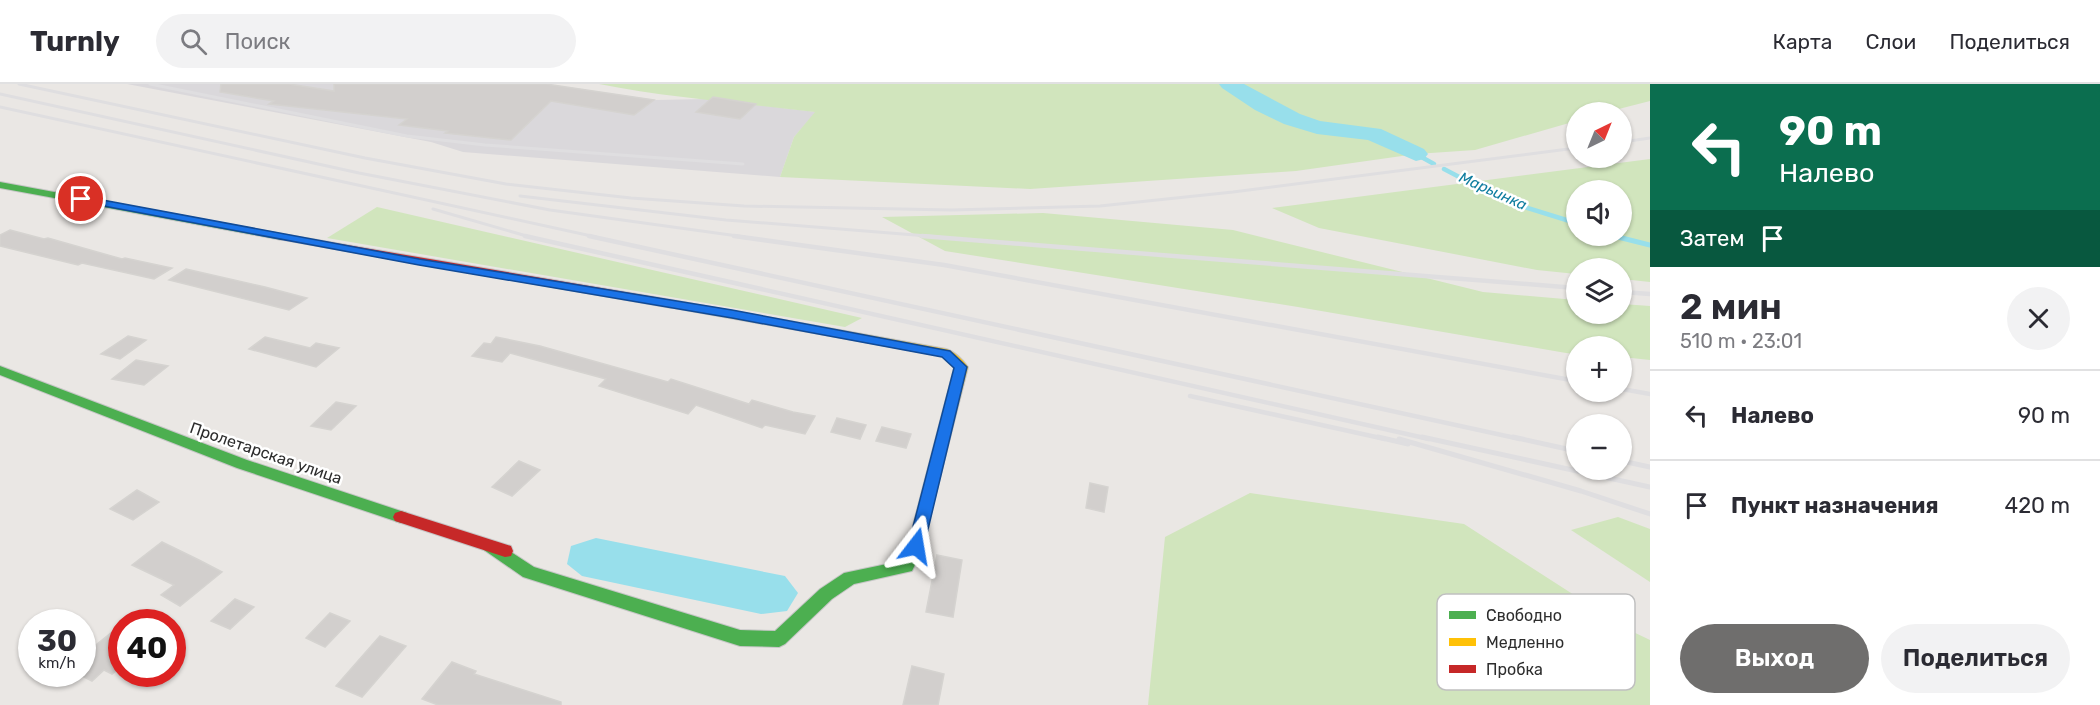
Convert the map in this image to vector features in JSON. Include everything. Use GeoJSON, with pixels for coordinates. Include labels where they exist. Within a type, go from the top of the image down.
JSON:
{"type":"FeatureCollection","features":[{"type":"Feature","properties":{"kind":"street"},"geometry":{"type":"LineString","coordinates":[[0,185],[419,262],[732,314],[946,353],[961,367],[916,546],[906,566],[849,578],[826,594],[779,639],[740,638],[529,572],[490,546]]}},
{"type":"Feature","properties":{"kind":"street","name":"Пролетарская улица"},"geometry":{"type":"LineString","coordinates":[[0,370],[242,464],[524,557]]}},
{"type":"Feature","properties":{"kind":"shaded area"},"geometry":{"type":"Polygon","coordinates":[[[127,84],[547,84],[656,100],[707,99],[816,112],[794,137],[780,177],[463,152],[431,142],[127,84]]]}},
{"type":"Feature","properties":{"kind":"green space"},"geometry":{"type":"Polygon","coordinates":[[[599,84],[1650,84],[1650,101],[1632,106],[1632,102],[1566,102],[1566,124],[1475,150],[1416,154],[1296,171],[1030,189],[780,177],[794,137],[815,112],[599,84]]]}},
{"type":"Feature","properties":{"kind":"green space"},"geometry":{"type":"Polygon","coordinates":[[[1650,159],[1650,282],[1632,280],[1632,258],[1566,258],[1566,273],[1537,270],[1319,228],[1272,208],[1581,168],[1632,168],[1632,161],[1650,159]]]}},
{"type":"Feature","properties":{"kind":"green space"},"geometry":{"type":"Polygon","coordinates":[[[377,207],[862,318],[845,327],[327,238],[377,207]]]}},
{"type":"Feature","properties":{"kind":"green space"},"geometry":{"type":"Polygon","coordinates":[[[1043,213],[1233,230],[1483,292],[1566,299],[1566,324],[1632,324],[1632,305],[1650,306],[1650,360],[1632,358],[1632,336],[1566,336],[1566,353],[1298,307],[945,251],[882,217],[1043,213]]]}},
{"type":"Feature","properties":{"kind":"green space"},"geometry":{"type":"Polygon","coordinates":[[[1250,493],[1464,524],[1573,594],[1437,594],[1437,690],[1635,690],[1635,633],[1650,640],[1650,705],[1148,705],[1165,537],[1250,493]]]}},
{"type":"Feature","properties":{"kind":"green space"},"geometry":{"type":"Polygon","coordinates":[[[1618,517],[1650,529],[1650,582],[1571,530],[1618,517]]]}},
{"type":"Feature","properties":{"kind":"water"},"geometry":{"type":"Polygon","coordinates":[[[596,538],[785,576],[798,593],[787,611],[761,614],[582,576],[567,564],[571,546],[596,538]]]}},
{"type":"Feature","properties":{"kind":"building"},"geometry":{"type":"Polygon","coordinates":[[[221,84],[289,84],[334,91],[334,84],[546,84],[654,100],[634,115],[551,101],[511,140],[445,133],[448,131],[399,125],[407,119],[269,104],[274,101],[220,92],[221,84]]]}},
{"type":"Feature","properties":{"kind":"building"},"geometry":{"type":"Polygon","coordinates":[[[713,97],[756,104],[740,119],[696,112],[713,97]]]}},
{"type":"Feature","properties":{"kind":"building"},"geometry":{"type":"Polygon","coordinates":[[[10,230],[122,259],[172,268],[154,279],[82,263],[78,265],[0,246],[0,235],[10,230]]]}},
{"type":"Feature","properties":{"kind":"building"},"geometry":{"type":"Polygon","coordinates":[[[186,269],[307,298],[289,310],[169,280],[186,269]]]}},
{"type":"Feature","properties":{"kind":"building"},"geometry":{"type":"Polygon","coordinates":[[[128,336],[146,340],[120,359],[101,354],[128,336]]]}},
{"type":"Feature","properties":{"kind":"building"},"geometry":{"type":"Polygon","coordinates":[[[265,337],[310,348],[316,343],[339,348],[316,367],[249,349],[265,337]]]}},
{"type":"Feature","properties":{"kind":"building"},"geometry":{"type":"Polygon","coordinates":[[[496,337],[540,346],[668,382],[671,379],[749,404],[752,400],[815,416],[805,434],[765,425],[762,428],[696,405],[688,414],[599,386],[606,379],[510,353],[502,362],[472,356],[484,343],[491,344],[496,337]]]}},
{"type":"Feature","properties":{"kind":"building"},"geometry":{"type":"Polygon","coordinates":[[[136,360],[168,366],[144,385],[112,379],[136,360]]]}},
{"type":"Feature","properties":{"kind":"building"},"geometry":{"type":"Polygon","coordinates":[[[336,402],[356,406],[331,430],[311,426],[336,402]]]}},
{"type":"Feature","properties":{"kind":"building"},"geometry":{"type":"Polygon","coordinates":[[[837,418],[866,425],[860,439],[831,432],[837,418]]]}},
{"type":"Feature","properties":{"kind":"building"},"geometry":{"type":"Polygon","coordinates":[[[882,427],[911,434],[906,448],[876,441],[882,427]]]}},
{"type":"Feature","properties":{"kind":"building"},"geometry":{"type":"Polygon","coordinates":[[[519,461],[540,470],[512,496],[492,487],[519,461]]]}},
{"type":"Feature","properties":{"kind":"building"},"geometry":{"type":"Polygon","coordinates":[[[1090,483],[1108,487],[1104,512],[1086,508],[1090,483]]]}},
{"type":"Feature","properties":{"kind":"building"},"geometry":{"type":"Polygon","coordinates":[[[137,490],[159,502],[133,520],[110,509],[137,490]]]}},
{"type":"Feature","properties":{"kind":"building"},"geometry":{"type":"Polygon","coordinates":[[[162,542],[222,572],[180,606],[161,595],[174,585],[132,565],[162,542]]]}},
{"type":"Feature","properties":{"kind":"building"},"geometry":{"type":"Polygon","coordinates":[[[937,555],[962,560],[953,617],[926,612],[937,555]]]}},
{"type":"Feature","properties":{"kind":"building"},"geometry":{"type":"Polygon","coordinates":[[[235,599],[254,607],[230,629],[211,621],[235,599]]]}},
{"type":"Feature","properties":{"kind":"building"},"geometry":{"type":"Polygon","coordinates":[[[330,613],[350,621],[325,647],[306,638],[330,613]]]}},
{"type":"Feature","properties":{"kind":"building"},"geometry":{"type":"Polygon","coordinates":[[[108,635],[108,672],[104,670],[96,677],[96,645],[108,635]]]}},
{"type":"Feature","properties":{"kind":"building"},"geometry":{"type":"Polygon","coordinates":[[[380,636],[406,646],[362,697],[336,686],[380,636]]]}},
{"type":"Feature","properties":{"kind":"building"},"geometry":{"type":"Polygon","coordinates":[[[452,662],[476,671],[474,674],[561,702],[561,705],[438,705],[422,699],[452,662]]]}},
{"type":"Feature","properties":{"kind":"building"},"geometry":{"type":"Polygon","coordinates":[[[912,666],[944,674],[938,705],[903,705],[912,666]]]}},
{"type":"Feature","properties":{"kind":"waterway","name":"Марьинка"},"geometry":{"type":"LineString","coordinates":[[1229,84],[1263,105],[1292,119],[1317,127],[1373,134],[1416,154]]}},
{"type":"Feature","properties":{"kind":"waterway","name":"Марьинка"},"geometry":{"type":"LineString","coordinates":[[1416,154],[1434,164]]}},
{"type":"Feature","properties":{"kind":"waterway","name":"Марьинка"},"geometry":{"type":"LineString","coordinates":[[1444,169],[1505,201],[1566,220]]}},
{"type":"Feature","properties":{"kind":"waterway","name":"Марьинка"},"geometry":{"type":"LineString","coordinates":[[1632,240],[1650,245]]}},
{"type":"Feature","properties":{"kind":"railway"},"geometry":{"type":"LineString","coordinates":[[19,84],[365,158],[506,184],[631,198],[744,206],[952,210],[1100,206],[1233,192],[1566,149]]}},
{"type":"Feature","properties":{"kind":"railway"},"geometry":{"type":"LineString","coordinates":[[150,84],[407,136],[485,145],[743,164]]}},
{"type":"Feature","properties":{"kind":"railway"},"geometry":{"type":"LineString","coordinates":[[0,94],[359,173],[550,210],[745,237]]}},
{"type":"Feature","properties":{"kind":"railway"},"geometry":{"type":"LineString","coordinates":[[0,107],[596,237]]}},
{"type":"Feature","properties":{"kind":"railway"},"geometry":{"type":"LineString","coordinates":[[1632,141],[1650,138]]}},
{"type":"Feature","properties":{"kind":"railway"},"geometry":{"type":"LineString","coordinates":[[520,196],[726,220],[940,237]]}},
{"type":"Feature","properties":{"kind":"railway"},"geometry":{"type":"LineString","coordinates":[[433,209],[530,237]]}},
{"type":"Feature","properties":{"kind":"railway"},"geometry":{"type":"LineString","coordinates":[[525,236],[1429,439]]}},
{"type":"Feature","properties":{"kind":"railway"},"geometry":{"type":"LineString","coordinates":[[589,236],[1520,439]]}},
{"type":"Feature","properties":{"kind":"railway"},"geometry":{"type":"LineString","coordinates":[[734,236],[944,265],[1566,379]]}},
{"type":"Feature","properties":{"kind":"railway"},"geometry":{"type":"LineString","coordinates":[[922,236],[1566,287]]}},
{"type":"Feature","properties":{"kind":"railway"},"geometry":{"type":"LineString","coordinates":[[1632,293],[1650,294]]}},
{"type":"Feature","properties":{"kind":"railway"},"geometry":{"type":"LineString","coordinates":[[1632,391],[1650,394]]}},
{"type":"Feature","properties":{"kind":"railway"},"geometry":{"type":"LineString","coordinates":[[1190,396],[1385,439]]}},
{"type":"Feature","properties":{"kind":"railway"},"geometry":{"type":"LineString","coordinates":[[1378,437],[1408,444]]}},
{"type":"Feature","properties":{"kind":"railway"},"geometry":{"type":"LineString","coordinates":[[1422,437],[1650,487]]}},
{"type":"Feature","properties":{"kind":"railway"},"geometry":{"type":"LineString","coordinates":[[1513,437],[1566,449]]}},
{"type":"Feature","properties":{"kind":"railway"},"geometry":{"type":"LineString","coordinates":[[1399,439],[1581,491],[1650,514]]}},
{"type":"Feature","properties":{"kind":"railway"},"geometry":{"type":"LineString","coordinates":[[1632,463],[1650,467]]}},
{"type":"Feature","properties":{"kind":"traffic: fast"},"geometry":{"type":"LineString","coordinates":[[0,185],[282,237]]}},
{"type":"Feature","properties":{"kind":"traffic: fast"},"geometry":{"type":"LineString","coordinates":[[0,370],[242,464],[401,517]]}},
{"type":"Feature","properties":{"kind":"traffic: fast"},"geometry":{"type":"LineString","coordinates":[[490,546],[529,572],[740,638],[779,639],[826,594],[850,578],[906,566],[916,546],[919,533]]}},
{"type":"Feature","properties":{"kind":"traffic: slow"},"geometry":{"type":"LineString","coordinates":[[672,304],[946,353],[961,367],[919,533]]}},
{"type":"Feature","properties":{"kind":"traffic: jam"},"geometry":{"type":"LineString","coordinates":[[282,237],[672,304]]}},
{"type":"Feature","properties":{"kind":"traffic: jam"},"geometry":{"type":"LineString","coordinates":[[401,517],[505,551]]}},
{"type":"Feature","properties":{"kind":"route"},"geometry":{"type":"LineString","coordinates":[[81,199],[419,262],[732,314],[946,353],[961,367],[916,546]]}}]}
